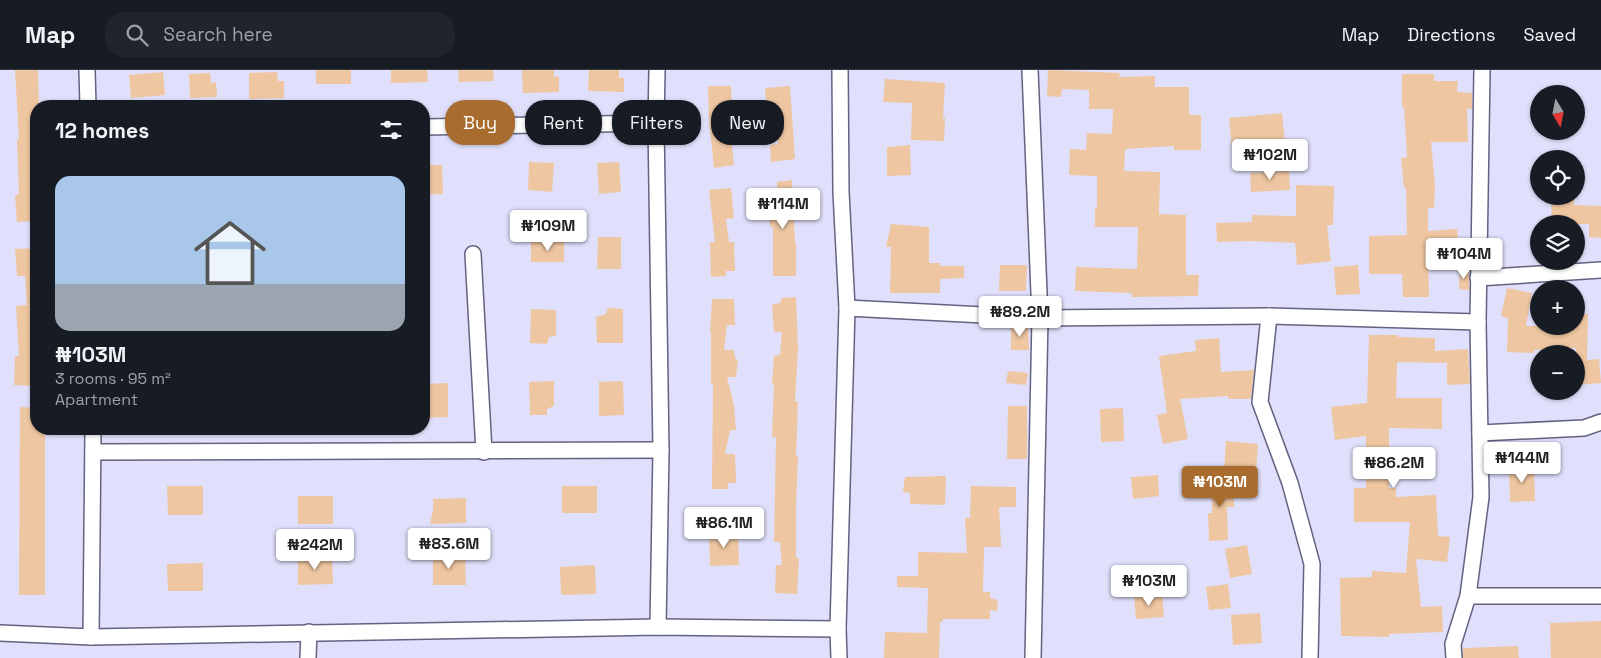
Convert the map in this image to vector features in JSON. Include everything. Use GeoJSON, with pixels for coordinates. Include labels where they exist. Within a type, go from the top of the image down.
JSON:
{"type":"FeatureCollection","features":[{"type":"Feature","properties":{"kind":"street"},"geometry":{"type":"LineString","coordinates":[[87,70],[88,100]]}},
{"type":"Feature","properties":{"kind":"street"},"geometry":{"type":"LineString","coordinates":[[656,100],[657,70]]}},
{"type":"Feature","properties":{"kind":"street"},"geometry":{"type":"LineString","coordinates":[[839,658],[838,630],[847,308],[841,192],[840,70]]}},
{"type":"Feature","properties":{"kind":"street"},"geometry":{"type":"LineString","coordinates":[[1030,70],[1040,318],[1033,658]]}},
{"type":"Feature","properties":{"kind":"street"},"geometry":{"type":"LineString","coordinates":[[1454,658],[1452,644],[1468,596],[1481,497],[1478,278],[1482,70]]}},
{"type":"Feature","properties":{"kind":"street"},"geometry":{"type":"LineString","coordinates":[[430,127],[612,124]]}},
{"type":"Feature","properties":{"kind":"street"},"geometry":{"type":"LineString","coordinates":[[656,145],[661,450],[658,627]]}},
{"type":"Feature","properties":{"kind":"street"},"geometry":{"type":"LineString","coordinates":[[473,254],[484,452]]}},
{"type":"Feature","properties":{"kind":"street"},"geometry":{"type":"LineString","coordinates":[[1478,278],[1601,270]]}},
{"type":"Feature","properties":{"kind":"street"},"geometry":{"type":"LineString","coordinates":[[847,308],[1040,318],[1269,316],[1478,322]]}},
{"type":"Feature","properties":{"kind":"street"},"geometry":{"type":"LineString","coordinates":[[1269,316],[1260,402],[1290,483],[1312,564],[1310,658]]}},
{"type":"Feature","properties":{"kind":"street"},"geometry":{"type":"LineString","coordinates":[[1480,433],[1584,428],[1601,422]]}},
{"type":"Feature","properties":{"kind":"street"},"geometry":{"type":"LineString","coordinates":[[91,637],[93,435]]}},
{"type":"Feature","properties":{"kind":"street"},"geometry":{"type":"LineString","coordinates":[[93,452],[661,450]]}},
{"type":"Feature","properties":{"kind":"street"},"geometry":{"type":"LineString","coordinates":[[1468,596],[1601,596]]}},
{"type":"Feature","properties":{"kind":"street"},"geometry":{"type":"LineString","coordinates":[[0,633],[91,637],[658,627],[838,630]]}},
{"type":"Feature","properties":{"kind":"street"},"geometry":{"type":"LineString","coordinates":[[308,632],[308,658]]}},
{"type":"Feature","properties":{"kind":"building"},"geometry":{"type":"Polygon","coordinates":[[[15,70],[38,70],[39,100],[30,100],[30,221],[17,222],[15,195],[19,195],[17,139],[19,139],[15,70]]]}},
{"type":"Feature","properties":{"kind":"building"},"geometry":{"type":"Polygon","coordinates":[[[316,70],[351,70],[351,84],[316,84],[316,70]]]}},
{"type":"Feature","properties":{"kind":"building"},"geometry":{"type":"Polygon","coordinates":[[[391,70],[427,70],[428,82],[391,83],[391,70]]]}},
{"type":"Feature","properties":{"kind":"building"},"geometry":{"type":"Polygon","coordinates":[[[458,70],[493,70],[494,81],[459,82],[458,70]]]}},
{"type":"Feature","properties":{"kind":"building"},"geometry":{"type":"Polygon","coordinates":[[[522,70],[554,70],[554,77],[559,76],[559,92],[523,93],[522,70]]]}},
{"type":"Feature","properties":{"kind":"building"},"geometry":{"type":"Polygon","coordinates":[[[589,70],[619,70],[619,78],[624,78],[624,92],[588,91],[589,70]]]}},
{"type":"Feature","properties":{"kind":"building"},"geometry":{"type":"Polygon","coordinates":[[[1048,70],[1120,73],[1119,77],[1155,76],[1155,87],[1189,87],[1189,115],[1201,115],[1201,150],[1174,150],[1174,146],[1125,149],[1124,171],[1160,172],[1159,214],[1186,215],[1186,275],[1199,275],[1198,296],[1131,297],[1132,293],[1075,291],[1076,267],[1137,269],[1138,227],[1095,227],[1097,176],[1069,175],[1070,149],[1086,150],[1087,133],[1112,134],[1113,109],[1089,109],[1089,90],[1062,89],[1061,97],[1047,96],[1048,70]]]}},
{"type":"Feature","properties":{"kind":"building"},"geometry":{"type":"Polygon","coordinates":[[[163,72],[165,95],[131,98],[129,75],[163,72]]]}},
{"type":"Feature","properties":{"kind":"building"},"geometry":{"type":"Polygon","coordinates":[[[277,72],[278,81],[284,81],[284,98],[249,99],[249,73],[277,72]]]}},
{"type":"Feature","properties":{"kind":"building"},"geometry":{"type":"Polygon","coordinates":[[[210,73],[211,83],[216,82],[217,97],[190,98],[189,74],[210,73]]]}},
{"type":"Feature","properties":{"kind":"building"},"geometry":{"type":"Polygon","coordinates":[[[1402,74],[1434,74],[1434,81],[1458,81],[1457,92],[1472,93],[1472,109],[1467,108],[1468,142],[1431,142],[1435,185],[1434,208],[1428,208],[1428,231],[1457,229],[1459,256],[1428,258],[1429,297],[1403,297],[1402,274],[1369,274],[1369,236],[1407,235],[1406,187],[1404,188],[1401,158],[1407,157],[1404,107],[1402,107],[1402,74]]]}},
{"type":"Feature","properties":{"kind":"building"},"geometry":{"type":"Polygon","coordinates":[[[885,79],[945,83],[944,141],[911,140],[912,103],[883,102],[885,79]]]}},
{"type":"Feature","properties":{"kind":"building"},"geometry":{"type":"Polygon","coordinates":[[[708,86],[731,86],[732,100],[711,100],[711,140],[708,86]]]}},
{"type":"Feature","properties":{"kind":"building"},"geometry":{"type":"Polygon","coordinates":[[[790,86],[795,159],[771,162],[770,145],[784,145],[784,100],[766,100],[765,88],[790,86]]]}},
{"type":"Feature","properties":{"kind":"building"},"geometry":{"type":"Polygon","coordinates":[[[1282,113],[1285,144],[1232,149],[1229,118],[1282,113]]]}},
{"type":"Feature","properties":{"kind":"building"},"geometry":{"type":"Polygon","coordinates":[[[712,145],[732,145],[734,165],[714,168],[712,145]]]}},
{"type":"Feature","properties":{"kind":"building"},"geometry":{"type":"Polygon","coordinates":[[[910,145],[911,175],[887,176],[887,147],[910,145]]]}},
{"type":"Feature","properties":{"kind":"building"},"geometry":{"type":"Polygon","coordinates":[[[529,162],[554,163],[552,192],[528,190],[529,162]]]}},
{"type":"Feature","properties":{"kind":"building"},"geometry":{"type":"Polygon","coordinates":[[[619,162],[621,192],[599,194],[597,163],[619,162]]]}},
{"type":"Feature","properties":{"kind":"building"},"geometry":{"type":"Polygon","coordinates":[[[430,165],[442,165],[443,194],[430,195],[430,165]]]}},
{"type":"Feature","properties":{"kind":"building"},"geometry":{"type":"Polygon","coordinates":[[[1289,171],[1290,190],[1251,192],[1250,173],[1289,171]]]}},
{"type":"Feature","properties":{"kind":"building"},"geometry":{"type":"Polygon","coordinates":[[[792,180],[796,276],[773,276],[773,227],[770,227],[769,197],[777,196],[777,182],[792,180]]]}},
{"type":"Feature","properties":{"kind":"building"},"geometry":{"type":"Polygon","coordinates":[[[1296,185],[1334,186],[1333,225],[1327,225],[1331,261],[1297,265],[1295,243],[1217,242],[1216,223],[1252,222],[1252,215],[1296,216],[1296,185]]]}},
{"type":"Feature","properties":{"kind":"building"},"geometry":{"type":"Polygon","coordinates":[[[731,188],[734,218],[726,219],[729,242],[734,242],[735,271],[726,271],[726,276],[711,277],[710,242],[715,242],[709,190],[731,188]]]}},
{"type":"Feature","properties":{"kind":"building"},"geometry":{"type":"Polygon","coordinates":[[[1551,205],[1601,206],[1601,238],[1589,237],[1589,224],[1585,224],[1585,215],[1552,215],[1551,205]]]}},
{"type":"Feature","properties":{"kind":"building"},"geometry":{"type":"Polygon","coordinates":[[[891,224],[929,227],[929,263],[940,263],[940,266],[964,266],[964,278],[940,279],[940,293],[890,293],[891,247],[886,247],[891,224]]]}},
{"type":"Feature","properties":{"kind":"building"},"geometry":{"type":"Polygon","coordinates":[[[598,237],[621,237],[621,269],[597,269],[598,237]]]}},
{"type":"Feature","properties":{"kind":"building"},"geometry":{"type":"Polygon","coordinates":[[[531,242],[564,242],[564,262],[531,262],[531,242]]]}},
{"type":"Feature","properties":{"kind":"building"},"geometry":{"type":"Polygon","coordinates":[[[30,248],[30,305],[27,305],[25,276],[17,276],[15,249],[30,248]]]}},
{"type":"Feature","properties":{"kind":"building"},"geometry":{"type":"Polygon","coordinates":[[[1000,265],[1027,265],[1026,291],[999,291],[1000,265]]]}},
{"type":"Feature","properties":{"kind":"building"},"geometry":{"type":"Polygon","coordinates":[[[1358,265],[1360,294],[1336,295],[1334,267],[1358,265]]]}},
{"type":"Feature","properties":{"kind":"building"},"geometry":{"type":"Polygon","coordinates":[[[1460,270],[1469,270],[1469,290],[1459,289],[1460,270]]]}},
{"type":"Feature","properties":{"kind":"building"},"geometry":{"type":"Polygon","coordinates":[[[1507,288],[1530,293],[1526,326],[1530,326],[1530,335],[1585,335],[1585,314],[1588,314],[1587,360],[1599,359],[1601,383],[1585,384],[1585,345],[1530,345],[1530,353],[1507,352],[1508,318],[1501,316],[1507,288]]]}},
{"type":"Feature","properties":{"kind":"building"},"geometry":{"type":"Polygon","coordinates":[[[796,297],[798,349],[795,401],[798,402],[796,456],[798,456],[796,558],[799,558],[797,594],[775,593],[776,565],[782,565],[780,542],[774,542],[776,437],[772,437],[774,356],[780,355],[782,332],[774,332],[772,305],[780,303],[782,298],[796,297]]]}},
{"type":"Feature","properties":{"kind":"building"},"geometry":{"type":"Polygon","coordinates":[[[712,299],[734,299],[735,325],[727,325],[724,350],[734,350],[735,358],[738,360],[736,377],[727,377],[734,405],[736,430],[730,430],[725,454],[735,454],[736,483],[728,483],[728,489],[712,489],[713,384],[711,384],[710,332],[712,299]]]}},
{"type":"Feature","properties":{"kind":"building"},"geometry":{"type":"Polygon","coordinates":[[[30,305],[30,386],[14,385],[15,356],[19,356],[16,306],[30,305]]]}},
{"type":"Feature","properties":{"kind":"building"},"geometry":{"type":"Polygon","coordinates":[[[608,308],[623,309],[623,343],[597,343],[596,317],[606,314],[608,308]]]}},
{"type":"Feature","properties":{"kind":"building"},"geometry":{"type":"Polygon","coordinates":[[[531,309],[556,310],[556,336],[549,337],[547,344],[530,343],[531,309]]]}},
{"type":"Feature","properties":{"kind":"building"},"geometry":{"type":"Polygon","coordinates":[[[1011,326],[1028,327],[1029,350],[1011,350],[1011,326]]]}},
{"type":"Feature","properties":{"kind":"building"},"geometry":{"type":"Polygon","coordinates":[[[1369,335],[1435,338],[1435,351],[1468,349],[1470,384],[1447,385],[1447,363],[1397,362],[1396,398],[1442,398],[1442,429],[1389,428],[1389,488],[1396,488],[1396,497],[1436,495],[1438,536],[1450,537],[1447,562],[1416,559],[1421,607],[1442,606],[1443,632],[1389,634],[1389,637],[1341,636],[1340,578],[1372,577],[1372,571],[1406,573],[1410,522],[1354,522],[1354,488],[1366,488],[1366,436],[1335,440],[1331,407],[1367,403],[1369,335]]]}},
{"type":"Feature","properties":{"kind":"building"},"geometry":{"type":"Polygon","coordinates":[[[1219,338],[1221,372],[1254,370],[1251,399],[1228,399],[1228,396],[1180,399],[1188,439],[1163,444],[1157,415],[1167,413],[1159,356],[1196,351],[1195,340],[1219,338]]]}},
{"type":"Feature","properties":{"kind":"building"},"geometry":{"type":"Polygon","coordinates":[[[1008,371],[1028,373],[1026,385],[1006,383],[1008,371]]]}},
{"type":"Feature","properties":{"kind":"building"},"geometry":{"type":"Polygon","coordinates":[[[554,381],[554,406],[547,409],[547,415],[530,415],[529,382],[554,381]]]}},
{"type":"Feature","properties":{"kind":"building"},"geometry":{"type":"Polygon","coordinates":[[[623,381],[624,415],[599,416],[599,382],[623,381]]]}},
{"type":"Feature","properties":{"kind":"building"},"geometry":{"type":"Polygon","coordinates":[[[448,383],[448,417],[430,418],[430,384],[448,383]]]}},
{"type":"Feature","properties":{"kind":"building"},"geometry":{"type":"Polygon","coordinates":[[[1008,406],[1027,406],[1027,459],[1007,459],[1008,406]]]}},
{"type":"Feature","properties":{"kind":"building"},"geometry":{"type":"Polygon","coordinates":[[[20,407],[30,408],[30,435],[45,435],[45,595],[19,595],[20,407]]]}},
{"type":"Feature","properties":{"kind":"building"},"geometry":{"type":"Polygon","coordinates":[[[1123,408],[1124,441],[1101,442],[1100,409],[1123,408]]]}},
{"type":"Feature","properties":{"kind":"building"},"geometry":{"type":"Polygon","coordinates":[[[1226,441],[1258,444],[1256,473],[1224,470],[1226,441]]]}},
{"type":"Feature","properties":{"kind":"building"},"geometry":{"type":"Polygon","coordinates":[[[1534,466],[1535,501],[1510,502],[1509,467],[1534,466]]]}},
{"type":"Feature","properties":{"kind":"building"},"geometry":{"type":"Polygon","coordinates":[[[1158,475],[1159,496],[1133,499],[1131,477],[1158,475]]]}},
{"type":"Feature","properties":{"kind":"building"},"geometry":{"type":"Polygon","coordinates":[[[946,476],[945,505],[910,504],[910,493],[903,492],[905,477],[946,476]]]}},
{"type":"Feature","properties":{"kind":"building"},"geometry":{"type":"Polygon","coordinates":[[[1211,477],[1233,477],[1234,507],[1227,507],[1228,540],[1209,541],[1208,513],[1212,513],[1211,477]]]}},
{"type":"Feature","properties":{"kind":"building"},"geometry":{"type":"Polygon","coordinates":[[[167,486],[203,486],[203,515],[168,515],[167,486]]]}},
{"type":"Feature","properties":{"kind":"building"},"geometry":{"type":"Polygon","coordinates":[[[562,486],[597,486],[597,513],[562,513],[562,486]]]}},
{"type":"Feature","properties":{"kind":"building"},"geometry":{"type":"Polygon","coordinates":[[[971,486],[1016,487],[1016,507],[999,507],[1001,547],[984,547],[983,592],[990,592],[990,598],[998,600],[997,611],[990,610],[990,619],[943,619],[943,622],[940,622],[939,658],[884,658],[885,632],[927,633],[928,588],[897,587],[897,576],[918,576],[918,552],[967,553],[965,518],[970,518],[971,486]]]}},
{"type":"Feature","properties":{"kind":"building"},"geometry":{"type":"Polygon","coordinates":[[[298,496],[333,496],[333,524],[298,524],[298,496]]]}},
{"type":"Feature","properties":{"kind":"building"},"geometry":{"type":"Polygon","coordinates":[[[466,498],[466,523],[430,524],[433,499],[466,498]]]}},
{"type":"Feature","properties":{"kind":"building"},"geometry":{"type":"Polygon","coordinates":[[[738,532],[739,565],[710,566],[709,533],[738,532]]]}},
{"type":"Feature","properties":{"kind":"building"},"geometry":{"type":"Polygon","coordinates":[[[1247,545],[1252,574],[1230,578],[1225,549],[1247,545]]]}},
{"type":"Feature","properties":{"kind":"building"},"geometry":{"type":"Polygon","coordinates":[[[433,555],[465,555],[466,585],[433,585],[433,555]]]}},
{"type":"Feature","properties":{"kind":"building"},"geometry":{"type":"Polygon","coordinates":[[[332,556],[333,584],[298,585],[298,557],[332,556]]]}},
{"type":"Feature","properties":{"kind":"building"},"geometry":{"type":"Polygon","coordinates":[[[203,563],[203,591],[168,591],[167,564],[203,563]]]}},
{"type":"Feature","properties":{"kind":"building"},"geometry":{"type":"Polygon","coordinates":[[[595,565],[596,594],[561,595],[560,567],[595,565]]]}},
{"type":"Feature","properties":{"kind":"building"},"geometry":{"type":"Polygon","coordinates":[[[1228,584],[1231,608],[1209,610],[1206,587],[1228,584]]]}},
{"type":"Feature","properties":{"kind":"building"},"geometry":{"type":"Polygon","coordinates":[[[1162,594],[1164,617],[1136,619],[1134,597],[1162,594]]]}},
{"type":"Feature","properties":{"kind":"building"},"geometry":{"type":"Polygon","coordinates":[[[1260,613],[1262,643],[1233,645],[1231,615],[1260,613]]]}},
{"type":"Feature","properties":{"kind":"building"},"geometry":{"type":"Polygon","coordinates":[[[1601,621],[1601,658],[1551,658],[1550,623],[1601,621]]]}},
{"type":"Feature","properties":{"kind":"building"},"geometry":{"type":"Polygon","coordinates":[[[1518,646],[1519,658],[1463,658],[1463,648],[1518,646]]]}}]}
